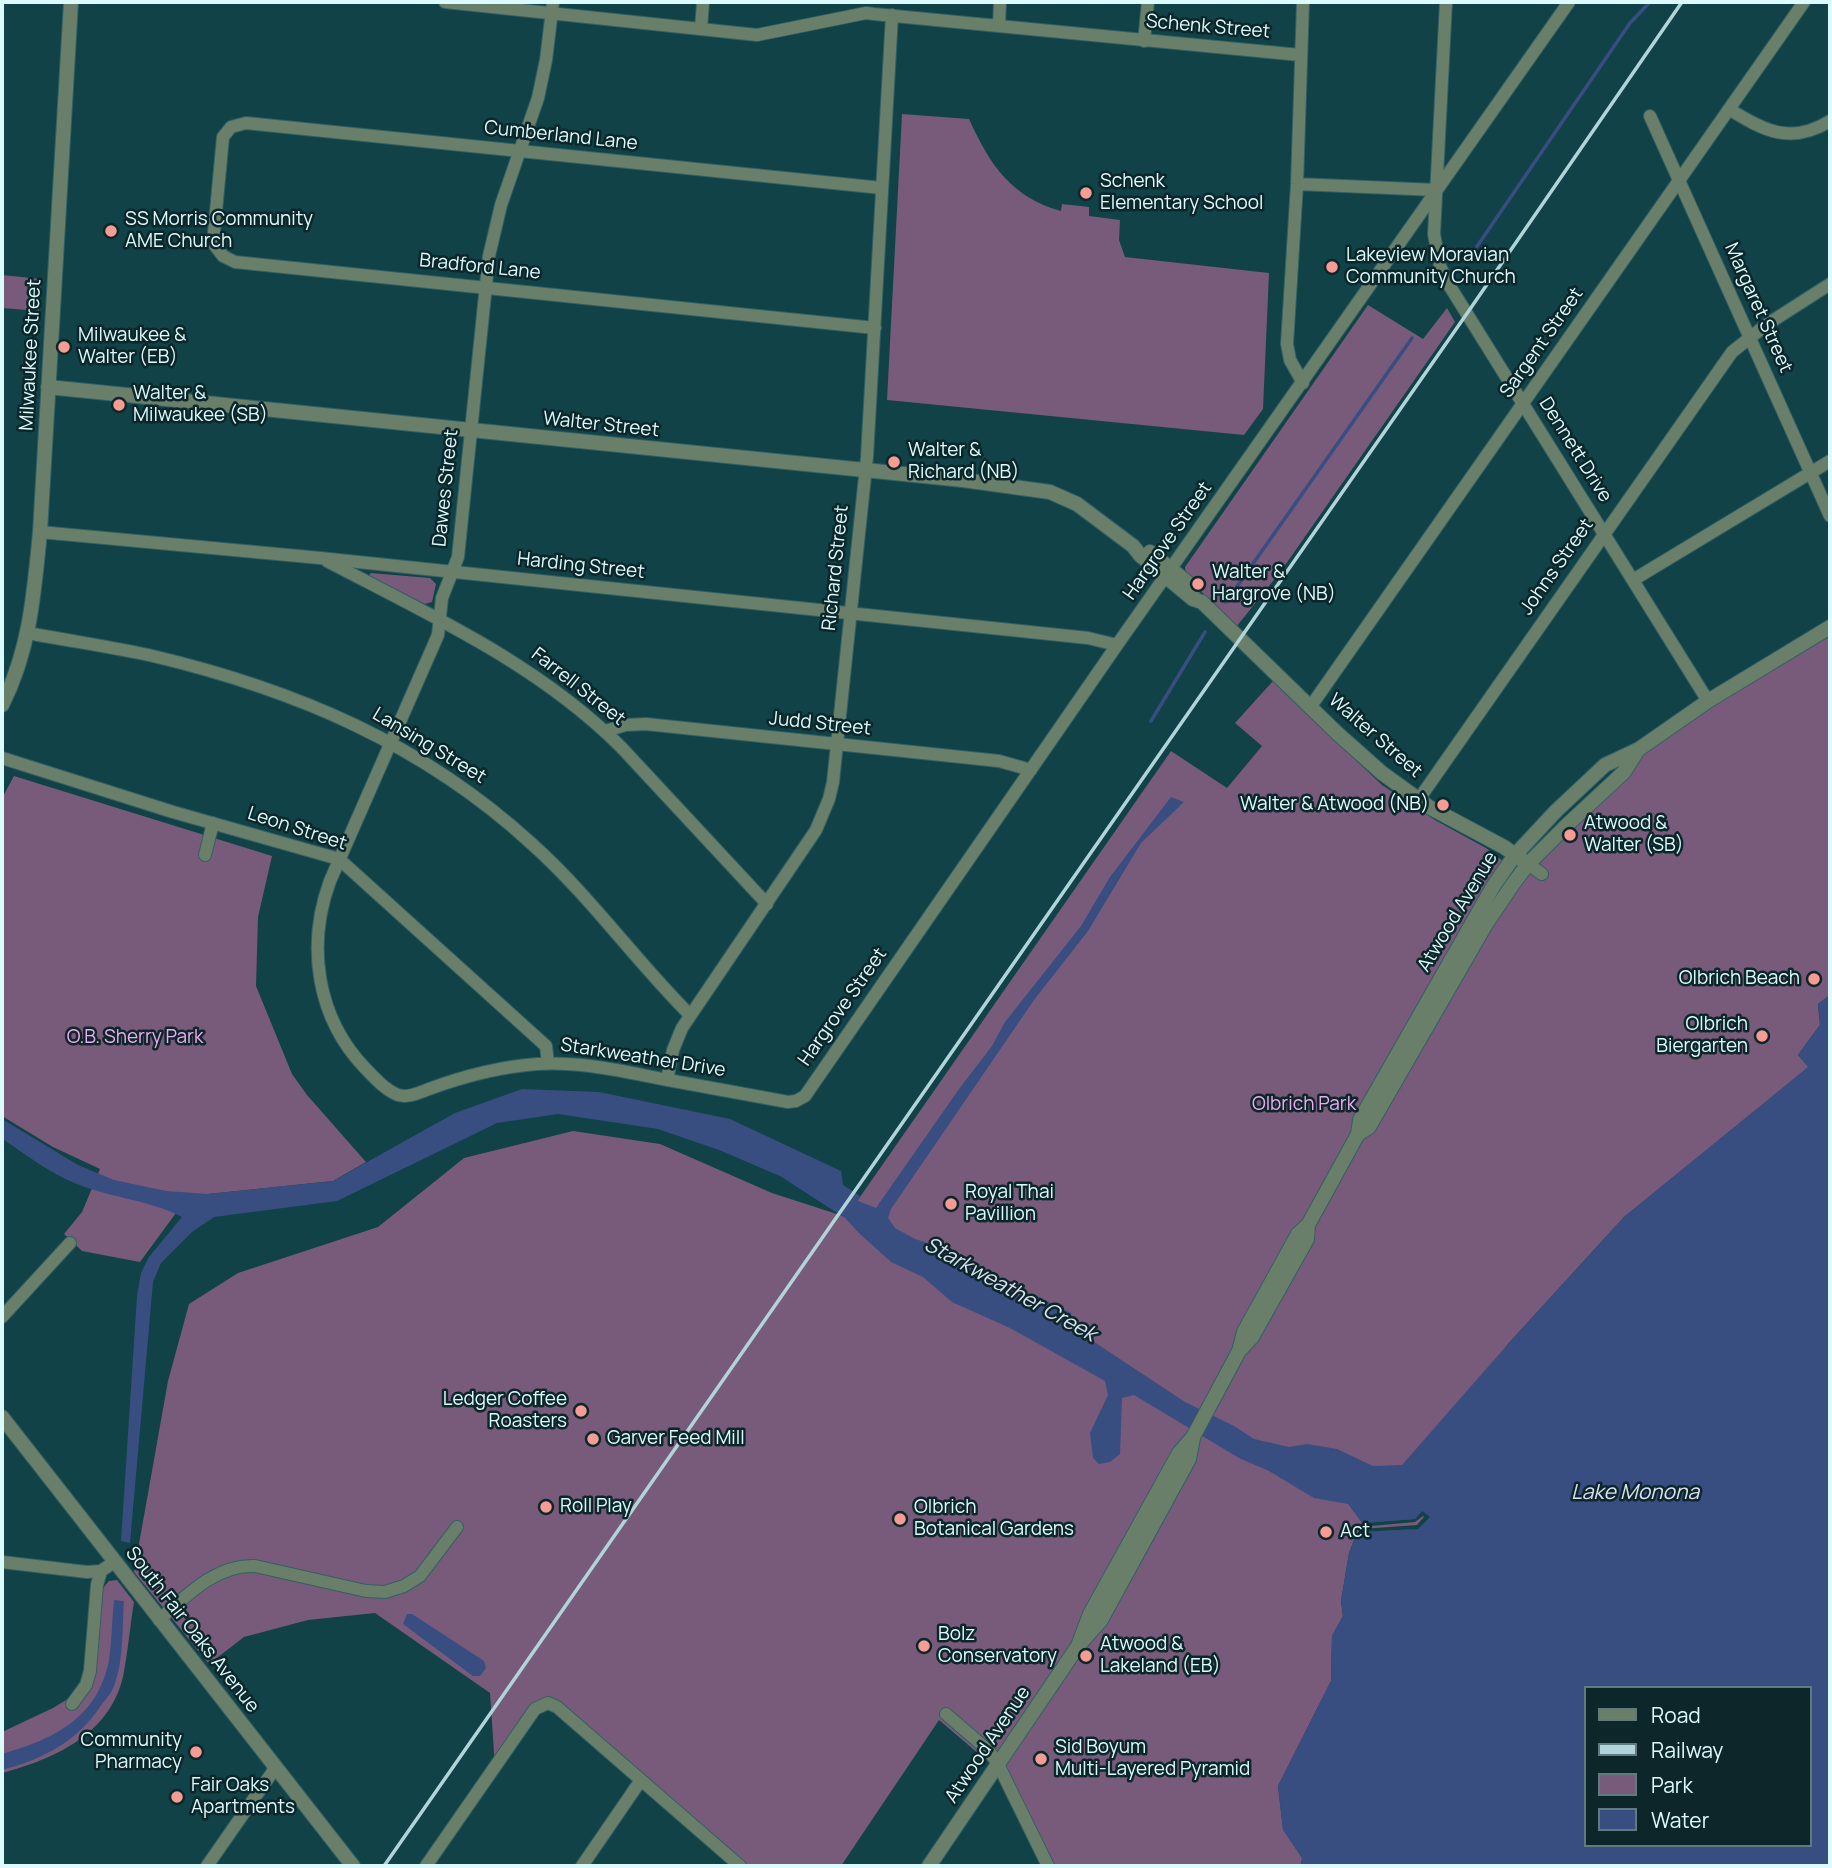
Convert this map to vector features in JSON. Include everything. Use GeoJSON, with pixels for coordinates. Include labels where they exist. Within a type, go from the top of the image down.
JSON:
{"type":"FeatureCollection","features":[{"type":"Feature","properties":{"kind":"street","name":"Milwaukee Street"},"geometry":{"type":"LineString","coordinates":[[2,705],[15,678],[28,633],[40,532],[71,2]]}},
{"type":"Feature","properties":{"kind":"street","name":"Schenk Street"},"geometry":{"type":"LineString","coordinates":[[445,2],[552,7],[757,35],[866,13],[1300,55]]}},
{"type":"Feature","properties":{"kind":"street"},"geometry":{"type":"LineString","coordinates":[[701,29],[703,2]]}},
{"type":"Feature","properties":{"kind":"street"},"geometry":{"type":"LineString","coordinates":[[854,2],[854,16]]}},
{"type":"Feature","properties":{"kind":"street"},"geometry":{"type":"LineString","coordinates":[[999,25],[1000,2]]}},
{"type":"Feature","properties":{"kind":"street"},"geometry":{"type":"LineString","coordinates":[[1144,41],[1147,2]]}},
{"type":"Feature","properties":{"kind":"street"},"geometry":{"type":"LineString","coordinates":[[1303,2],[1297,184],[1287,344],[1294,372],[1303,383]]}},
{"type":"Feature","properties":{"kind":"street","name":"Dennett Drive"},"geometry":{"type":"LineString","coordinates":[[1446,2],[1434,234],[1437,256],[1444,275],[1708,701]]}},
{"type":"Feature","properties":{"kind":"street","name":"Hargrove Street"},"geometry":{"type":"LineString","coordinates":[[796,1101],[805,1096],[1117,645],[1569,2]]}},
{"type":"Feature","properties":{"kind":"street","name":"Sargent Street"},"geometry":{"type":"LineString","coordinates":[[1311,706],[1804,2]]}},
{"type":"Feature","properties":{"kind":"street","name":"Dawes Street"},"geometry":{"type":"LineString","coordinates":[[404,1096],[381,1084],[354,1056],[337,1030],[327,1006],[317,964],[317,935],[324,898],[339,859],[438,635],[442,598],[458,557],[489,256],[498,215],[538,98],[546,60],[552,7]]}},
{"type":"Feature","properties":{"kind":"street","name":"Richard Street"},"geometry":{"type":"LineString","coordinates":[[667,1080],[673,1050],[690,1015],[819,823],[831,790],[866,471],[892,15]]}},
{"type":"Feature","properties":{"kind":"street"},"geometry":{"type":"LineString","coordinates":[[1728,109],[1761,129],[1784,134],[1804,132],[1830,121]]}},
{"type":"Feature","properties":{"kind":"street","name":"Margaret Street"},"geometry":{"type":"LineString","coordinates":[[1650,116],[1830,516]]}},
{"type":"Feature","properties":{"kind":"street","name":"Cumberland Lane"},"geometry":{"type":"LineString","coordinates":[[236,125],[246,123],[882,188]]}},
{"type":"Feature","properties":{"kind":"street","name":"Bradford Lane"},"geometry":{"type":"LineString","coordinates":[[236,125],[226,131],[223,137],[213,243],[223,256],[235,262],[875,328]]}},
{"type":"Feature","properties":{"kind":"street"},"geometry":{"type":"LineString","coordinates":[[1297,184],[1436,190]]}},
{"type":"Feature","properties":{"kind":"street","name":"Johns Street"},"geometry":{"type":"LineString","coordinates":[[1419,799],[1732,352],[1749,337],[1830,284]]}},
{"type":"Feature","properties":{"kind":"street","name":"Walter Street"},"geometry":{"type":"LineString","coordinates":[[48,387],[1044,490],[1077,504],[1133,546],[1140,555],[1199,592],[1202,602],[1376,768],[1419,799],[1515,855],[1542,874]]}},
{"type":"Feature","properties":{"kind":"street"},"geometry":{"type":"LineString","coordinates":[[1633,580],[1830,461]]}},
{"type":"Feature","properties":{"kind":"street","name":"Harding Street"},"geometry":{"type":"LineString","coordinates":[[40,532],[320,558],[1088,638],[1117,645]]}},
{"type":"Feature","properties":{"kind":"street","name":"Farrell Street"},"geometry":{"type":"LineString","coordinates":[[320,558],[505,655],[551,688],[606,731],[767,904]]}},
{"type":"Feature","properties":{"kind":"street","name":"Atwood Avenue"},"geometry":{"type":"LineString","coordinates":[[929,1866],[1078,1646],[1084,1625],[1096,1602],[1179,1453],[1193,1437],[1239,1351],[1244,1332],[1291,1246],[1298,1234],[1308,1225],[1358,1134],[1360,1120],[1451,957],[1515,855],[1556,811],[1605,765],[1639,749],[1708,701],[1830,627]]}},
{"type":"Feature","properties":{"kind":"street","name":"Lansing Street"},"geometry":{"type":"LineString","coordinates":[[28,633],[153,656],[235,679],[313,706],[392,741],[482,801],[533,844],[581,892],[659,984],[690,1015]]}},
{"type":"Feature","properties":{"kind":"street","name":"Judd Street"},"geometry":{"type":"LineString","coordinates":[[606,731],[625,724],[646,724],[999,761],[1031,770]]}},
{"type":"Feature","properties":{"kind":"street","name":"Atwood Avenue"},"geometry":{"type":"LineString","coordinates":[[1358,1134],[1368,1127],[1486,924],[1528,864],[1624,772],[1639,749]]}},
{"type":"Feature","properties":{"kind":"street","name":"Leon Street"},"geometry":{"type":"LineString","coordinates":[[2,758],[339,859],[546,1046],[548,1063]]}},
{"type":"Feature","properties":{"kind":"street"},"geometry":{"type":"LineString","coordinates":[[205,855],[213,823]]}},
{"type":"Feature","properties":{"kind":"street","name":"Starkweather Drive"},"geometry":{"type":"LineString","coordinates":[[404,1096],[489,1070],[548,1063],[587,1066],[788,1102],[796,1101]]}},
{"type":"Feature","properties":{"kind":"street"},"geometry":{"type":"LineString","coordinates":[[2,1317],[70,1243]]}},
{"type":"Feature","properties":{"kind":"street","name":"South Fair Oaks Avenue"},"geometry":{"type":"LineString","coordinates":[[3,1421],[354,1866]]}},
{"type":"Feature","properties":{"kind":"street"},"geometry":{"type":"LineString","coordinates":[[159,1620],[215,1575],[238,1566],[255,1566],[366,1591],[394,1590],[420,1576],[457,1527]]}},
{"type":"Feature","properties":{"kind":"street"},"geometry":{"type":"LineString","coordinates":[[2,1562],[87,1572],[101,1571],[114,1562]]}},
{"type":"Feature","properties":{"kind":"street"},"geometry":{"type":"LineString","coordinates":[[72,1704],[86,1685],[90,1671],[97,1585],[101,1571]]}},
{"type":"Feature","properties":{"kind":"street"},"geometry":{"type":"LineString","coordinates":[[426,1866],[535,1709],[544,1703],[557,1707],[740,1866]]}},
{"type":"Feature","properties":{"kind":"street"},"geometry":{"type":"LineString","coordinates":[[946,1714],[989,1751],[998,1764],[1048,1866]]}},
{"type":"Feature","properties":{"kind":"street"},"geometry":{"type":"LineString","coordinates":[[207,1866],[276,1767]]}},
{"type":"Feature","properties":{"kind":"street"},"geometry":{"type":"LineString","coordinates":[[582,1866],[641,1780]]}},
{"type":"Feature","properties":{"kind":"green space"},"geometry":{"type":"Polygon","coordinates":[[[902,114],[969,119],[994,165],[1015,188],[1028,197],[1061,211],[1062,204],[1089,207],[1089,216],[1120,220],[1119,240],[1125,257],[1269,273],[1263,409],[1244,435],[887,400],[902,114]]]}},
{"type":"Feature","properties":{"kind":"green space"},"geometry":{"type":"Polygon","coordinates":[[[2,275],[41,279],[39,311],[2,308],[2,275]]]}},
{"type":"Feature","properties":{"kind":"green space"},"geometry":{"type":"Polygon","coordinates":[[[1368,305],[1423,339],[1447,308],[1455,322],[1281,571],[1237,626],[1186,577],[1185,567],[1368,305]]]}},
{"type":"Feature","properties":{"kind":"green space"},"geometry":{"type":"Polygon","coordinates":[[[371,573],[430,578],[436,584],[432,602],[425,604],[368,576],[371,573]]]}},
{"type":"Feature","properties":{"kind":"green space","name":"Olbrich Park"},"geometry":{"type":"Polygon","coordinates":[[[1830,627],[1830,995],[1818,1004],[1820,1025],[1798,1055],[1809,1067],[1624,1217],[1508,1344],[1422,1511],[1430,1517],[1418,1529],[1356,1535],[1349,1553],[1341,1601],[1343,1616],[1332,1636],[1331,1681],[1278,1786],[1283,1829],[1302,1858],[1301,1866],[1048,1866],[998,1764],[986,1760],[939,1720],[841,1866],[740,1866],[548,1703],[495,1767],[490,1693],[375,1613],[308,1620],[244,1637],[209,1664],[134,1572],[168,1381],[189,1304],[238,1273],[378,1227],[464,1158],[573,1131],[660,1144],[772,1193],[846,1217],[1171,751],[1227,788],[1262,746],[1235,723],[1273,681],[1382,785],[1435,820],[1486,848],[1525,878],[1639,749],[1830,627]]]}},
{"type":"Feature","properties":{"kind":"green space","name":"O.B. Sherry Park"},"geometry":{"type":"Polygon","coordinates":[[[14,776],[272,856],[258,917],[256,986],[292,1074],[366,1162],[333,1181],[208,1194],[184,1202],[140,1262],[82,1251],[64,1234],[82,1212],[100,1169],[53,1147],[2,1116],[2,798],[14,776]]]}},
{"type":"Feature","properties":{"kind":"green space"},"geometry":{"type":"Polygon","coordinates":[[[117,1580],[134,1602],[123,1677],[106,1714],[77,1742],[41,1760],[2,1773],[2,1732],[71,1697],[81,1703],[87,1694],[103,1588],[109,1581],[117,1580]]]}},
{"type":"Feature","properties":{"kind":"water","name":"Lake Monona"},"geometry":{"type":"Polygon","coordinates":[[[1171,797],[1184,802],[1141,843],[1088,931],[1034,1000],[891,1209],[888,1218],[895,1228],[915,1239],[950,1250],[998,1284],[1028,1301],[1035,1295],[1071,1313],[1073,1328],[1185,1402],[1254,1439],[1289,1447],[1307,1444],[1337,1449],[1373,1466],[1402,1465],[1624,1217],[1808,1067],[1798,1055],[1820,1025],[1818,1004],[1830,995],[1830,1866],[1301,1866],[1302,1858],[1283,1830],[1278,1786],[1331,1681],[1332,1636],[1343,1616],[1341,1601],[1349,1553],[1356,1535],[1361,1532],[1418,1529],[1429,1516],[1422,1511],[1415,1519],[1362,1523],[1348,1504],[1314,1498],[1269,1471],[1239,1458],[1134,1395],[1122,1398],[1120,1454],[1110,1462],[1099,1464],[1093,1458],[1090,1433],[1108,1395],[1105,1381],[1010,1328],[952,1302],[923,1277],[891,1262],[845,1218],[780,1176],[719,1150],[658,1129],[558,1114],[497,1123],[337,1201],[214,1217],[192,1232],[161,1263],[153,1282],[130,1543],[121,1541],[137,1296],[141,1273],[149,1257],[182,1217],[157,1207],[90,1189],[57,1175],[2,1139],[2,1119],[78,1165],[114,1180],[166,1191],[208,1194],[333,1181],[455,1113],[522,1089],[599,1092],[730,1119],[841,1171],[843,1185],[860,1196],[858,1201],[876,1208],[992,1046],[1005,1022],[1081,926],[1110,877],[1171,797]]]}},
{"type":"Feature","properties":{"kind":"water"},"geometry":{"type":"Polygon","coordinates":[[[114,1600],[124,1601],[119,1666],[110,1693],[93,1717],[59,1747],[2,1770],[2,1754],[56,1733],[84,1711],[95,1697],[109,1660],[114,1600]]]}},
{"type":"Feature","properties":{"kind":"water"},"geometry":{"type":"Polygon","coordinates":[[[407,1614],[412,1614],[484,1661],[486,1668],[480,1676],[473,1676],[403,1624],[407,1614]]]}},
{"type":"Feature","properties":{"kind":"pier"},"geometry":{"type":"Polygon","coordinates":[[[1422,1511],[1430,1517],[1418,1529],[1361,1532],[1356,1535],[1361,1529],[1417,1525],[1423,1516],[1415,1522],[1360,1527],[1362,1523],[1415,1519],[1422,1511]]]}},
{"type":"Feature","properties":{"kind":"waterway"},"geometry":{"type":"LineString","coordinates":[[1467,261],[1630,23],[1650,2]]}},
{"type":"Feature","properties":{"kind":"waterway"},"geometry":{"type":"LineString","coordinates":[[1226,602],[1412,338]]}},
{"type":"Feature","properties":{"kind":"waterway"},"geometry":{"type":"LineString","coordinates":[[1151,721],[1205,632]]}},
{"type":"Feature","properties":{"kind":"railway"},"geometry":{"type":"LineString","coordinates":[[384,1866],[1682,2]]}},
{"type":"Feature","properties":{"kind":"place","name":"Schenk Elementary School"},"geometry":{"type":"Point","coordinates":[1086,193]}},
{"type":"Feature","properties":{"kind":"place","name":"SS Morris Community AME Church"},"geometry":{"type":"Point","coordinates":[111,231]}},
{"type":"Feature","properties":{"kind":"place","name":"Lakeview Moravian Community Church"},"geometry":{"type":"Point","coordinates":[1332,267]}},
{"type":"Feature","properties":{"kind":"place","name":"Milwaukee & Walter (EB)"},"geometry":{"type":"Point","coordinates":[64,347]}},
{"type":"Feature","properties":{"kind":"place","name":"Walter & Milwaukee (SB)"},"geometry":{"type":"Point","coordinates":[119,405]}},
{"type":"Feature","properties":{"kind":"place","name":"Walter & Richard (NB)"},"geometry":{"type":"Point","coordinates":[894,462]}},
{"type":"Feature","properties":{"kind":"place","name":"Walter & Hargrove (NB)"},"geometry":{"type":"Point","coordinates":[1198,584]}},
{"type":"Feature","properties":{"kind":"place","name":"Walter & Atwood (NB)"},"geometry":{"type":"Point","coordinates":[1443,805]}},
{"type":"Feature","properties":{"kind":"place","name":"Atwood & Walter (SB)"},"geometry":{"type":"Point","coordinates":[1570,835]}},
{"type":"Feature","properties":{"kind":"place","name":"Olbrich Beach"},"geometry":{"type":"Point","coordinates":[1814,979]}},
{"type":"Feature","properties":{"kind":"place","name":"Olbrich Biergarten"},"geometry":{"type":"Point","coordinates":[1762,1036]}},
{"type":"Feature","properties":{"kind":"place","name":"Royal Thai Pavillion"},"geometry":{"type":"Point","coordinates":[951,1204]}},
{"type":"Feature","properties":{"kind":"place","name":"Ledger Coffee Roasters"},"geometry":{"type":"Point","coordinates":[581,1411]}},
{"type":"Feature","properties":{"kind":"place","name":"Garver Feed Mill"},"geometry":{"type":"Point","coordinates":[593,1439]}},
{"type":"Feature","properties":{"kind":"place","name":"Roll Play"},"geometry":{"type":"Point","coordinates":[546,1507]}},
{"type":"Feature","properties":{"kind":"place","name":"Olbrich Botanical Gardens"},"geometry":{"type":"Point","coordinates":[900,1519]}},
{"type":"Feature","properties":{"kind":"place","name":"Act"},"geometry":{"type":"Point","coordinates":[1326,1532]}},
{"type":"Feature","properties":{"kind":"place","name":"Bolz Conservatory"},"geometry":{"type":"Point","coordinates":[924,1646]}},
{"type":"Feature","properties":{"kind":"place","name":"Atwood & Lakeland (EB)"},"geometry":{"type":"Point","coordinates":[1086,1656]}},
{"type":"Feature","properties":{"kind":"place","name":"Community Pharmacy"},"geometry":{"type":"Point","coordinates":[196,1752]}},
{"type":"Feature","properties":{"kind":"place","name":"Sid Boyum Multi-Layered Pyramid"},"geometry":{"type":"Point","coordinates":[1041,1759]}},
{"type":"Feature","properties":{"kind":"place","name":"Fair Oaks Apartments"},"geometry":{"type":"Point","coordinates":[177,1797]}},
{"type":"Feature","properties":{"kind":"water label","name":"Starkweather Creek"},"geometry":{"type":"Point","coordinates":[1010,1290]}}]}
